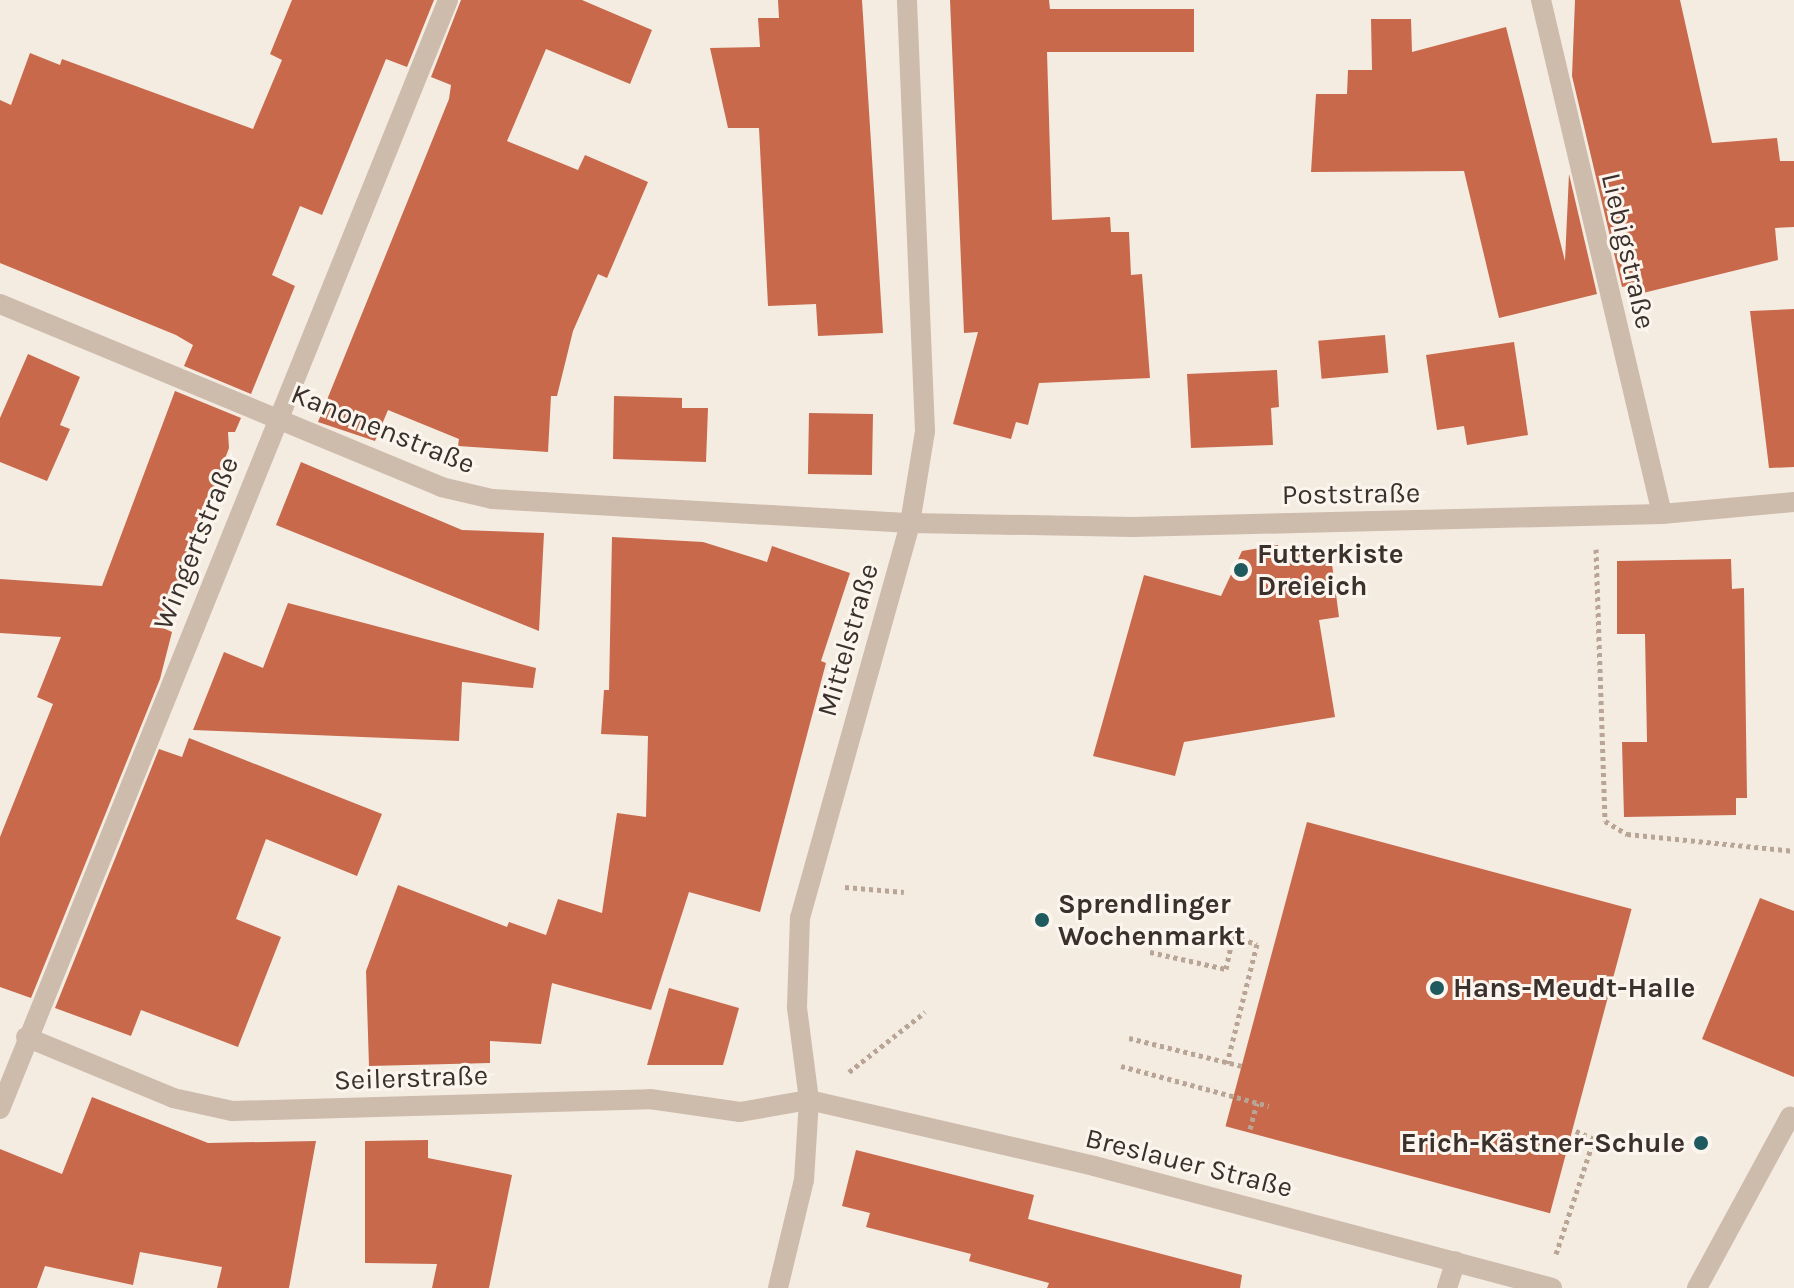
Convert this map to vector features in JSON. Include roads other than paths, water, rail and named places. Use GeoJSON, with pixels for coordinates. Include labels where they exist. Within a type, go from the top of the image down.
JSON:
{"type":"FeatureCollection","features":[{"type":"Feature","properties":{"kind":"street","name":"Wingertstraße"},"geometry":{"type":"LineString","coordinates":[[0,1109],[26,1037],[448,0]]}},
{"type":"Feature","properties":{"kind":"street","name":"Mittelstraße"},"geometry":{"type":"LineString","coordinates":[[778,1288],[804,1180],[809,1100],[797,1007],[800,918],[910,523],[922,459],[925,404],[907,0]]}},
{"type":"Feature","properties":{"kind":"street","name":"Liebigstraße"},"geometry":{"type":"LineString","coordinates":[[1541,0],[1662,514]]}},
{"type":"Feature","properties":{"kind":"street","name":"Kanonenstraße"},"geometry":{"type":"LineString","coordinates":[[0,304],[465,495],[910,523]]}},
{"type":"Feature","properties":{"kind":"street","name":"Poststraße"},"geometry":{"type":"LineString","coordinates":[[910,523],[1133,527],[1662,514],[1794,502]]}},
{"type":"Feature","properties":{"kind":"street","name":"Seilerstraße"},"geometry":{"type":"LineString","coordinates":[[26,1037],[173,1098],[232,1111],[650,1099],[740,1112],[809,1100]]}},
{"type":"Feature","properties":{"kind":"street","name":"Breslauer Straße"},"geometry":{"type":"LineString","coordinates":[[809,1100],[1094,1166],[1549,1287]]}},
{"type":"Feature","properties":{"kind":"street"},"geometry":{"type":"LineString","coordinates":[[1697,1288],[1790,1117]]}},
{"type":"Feature","properties":{"kind":"street"},"geometry":{"type":"LineString","coordinates":[[1447,1288],[1456,1261]]}},
{"type":"Feature","properties":{"kind":"place","name":"Futterkiste Dreieich"},"geometry":{"type":"Point","coordinates":[1241,570]}},
{"type":"Feature","properties":{"kind":"place","name":"Sprendlinger Wochenmarkt"},"geometry":{"type":"Point","coordinates":[1042,920]}},
{"type":"Feature","properties":{"kind":"place","name":"Hans-Meudt-Halle"},"geometry":{"type":"Point","coordinates":[1437,988]}},
{"type":"Feature","properties":{"kind":"place","name":"Erich-Kästner-Schule"},"geometry":{"type":"Point","coordinates":[1701,1143]}}]}
